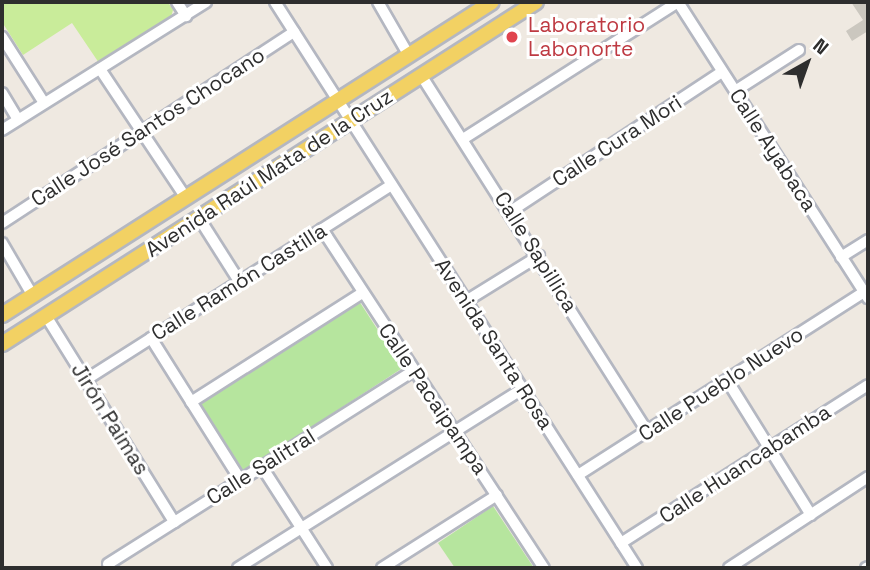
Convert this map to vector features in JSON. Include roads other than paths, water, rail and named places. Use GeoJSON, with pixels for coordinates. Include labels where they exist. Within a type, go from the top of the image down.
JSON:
{"type":"FeatureCollection","features":[{"type":"Feature","properties":{"kind":"main road","name":"Avenida Raúl Mata de la Cruz"},"geometry":{"type":"LineString","coordinates":[[2,315],[492,2]]}},
{"type":"Feature","properties":{"kind":"main road","name":"Avenida Raúl Mata de la Cruz"},"geometry":{"type":"LineString","coordinates":[[2,344],[536,2]]}},
{"type":"Feature","properties":{"kind":"street"},"geometry":{"type":"LineString","coordinates":[[177,2],[186,16]]}},
{"type":"Feature","properties":{"kind":"street"},"geometry":{"type":"LineString","coordinates":[[2,130],[206,2]]}},
{"type":"Feature","properties":{"kind":"street","name":"Avenida Santa Rosa"},"geometry":{"type":"LineString","coordinates":[[275,2],[638,568]]}},
{"type":"Feature","properties":{"kind":"street"},"geometry":{"type":"LineString","coordinates":[[378,2],[408,54]]}},
{"type":"Feature","properties":{"kind":"street"},"geometry":{"type":"LineString","coordinates":[[463,139],[678,2]]}},
{"type":"Feature","properties":{"kind":"street","name":"Calle Ayabaca"},"geometry":{"type":"LineString","coordinates":[[678,2],[866,295]]}},
{"type":"Feature","properties":{"kind":"street","name":"Calle José Santos Chocano"},"geometry":{"type":"LineString","coordinates":[[2,223],[294,32]]}},
{"type":"Feature","properties":{"kind":"street"},"geometry":{"type":"LineString","coordinates":[[2,37],[44,103]]}},
{"type":"Feature","properties":{"kind":"street"},"geometry":{"type":"LineString","coordinates":[[735,91],[799,50]]}},
{"type":"Feature","properties":{"kind":"street"},"geometry":{"type":"LineString","coordinates":[[100,69],[140,133],[186,198]]}},
{"type":"Feature","properties":{"kind":"street","name":"Calle Cura Mori"},"geometry":{"type":"LineString","coordinates":[[511,211],[722,72]]}},
{"type":"Feature","properties":{"kind":"street","name":"Calle Sapillica"},"geometry":{"type":"LineString","coordinates":[[421,75],[511,211],[647,431]]}},
{"type":"Feature","properties":{"kind":"street"},"geometry":{"type":"LineString","coordinates":[[2,93],[18,120]]}},
{"type":"Feature","properties":{"kind":"street","name":"Calle Ramón Castilla"},"geometry":{"type":"LineString","coordinates":[[87,379],[392,185]]}},
{"type":"Feature","properties":{"kind":"street"},"geometry":{"type":"LineString","coordinates":[[199,218],[239,281]]}},
{"type":"Feature","properties":{"kind":"street","name":"Calle Pacaipampa"},"geometry":{"type":"LineString","coordinates":[[322,229],[544,568]]}},
{"type":"Feature","properties":{"kind":"street"},"geometry":{"type":"LineString","coordinates":[[841,257],[868,240]]}},
{"type":"Feature","properties":{"kind":"street"},"geometry":{"type":"LineString","coordinates":[[2,243],[33,296]]}},
{"type":"Feature","properties":{"kind":"street"},"geometry":{"type":"LineString","coordinates":[[466,300],[539,256]]}},
{"type":"Feature","properties":{"kind":"street"},"geometry":{"type":"LineString","coordinates":[[191,402],[362,293]]}},
{"type":"Feature","properties":{"kind":"street","name":"Calle Pueblo Nuevo"},"geometry":{"type":"LineString","coordinates":[[578,475],[866,295]]}},
{"type":"Feature","properties":{"kind":"street","name":"Jirón Paimas"},"geometry":{"type":"LineString","coordinates":[[46,316],[174,522]]}},
{"type":"Feature","properties":{"kind":"street"},"geometry":{"type":"LineString","coordinates":[[151,338],[241,481]]}},
{"type":"Feature","properties":{"kind":"street","name":"Calle Salitral"},"geometry":{"type":"LineString","coordinates":[[108,564],[413,370]]}},
{"type":"Feature","properties":{"kind":"street"},"geometry":{"type":"LineString","coordinates":[[727,380],[811,515]]}},
{"type":"Feature","properties":{"kind":"street","name":"Calle Huancabamba"},"geometry":{"type":"LineString","coordinates":[[621,543],[868,385]]}},
{"type":"Feature","properties":{"kind":"street"},"geometry":{"type":"LineString","coordinates":[[237,568],[522,388]]}},
{"type":"Feature","properties":{"kind":"street"},"geometry":{"type":"LineString","coordinates":[[262,467],[327,568]]}},
{"type":"Feature","properties":{"kind":"street"},"geometry":{"type":"LineString","coordinates":[[733,567],[868,477]]}},
{"type":"Feature","properties":{"kind":"street"},"geometry":{"type":"LineString","coordinates":[[382,568],[497,495]]}},
{"type":"Feature","properties":{"kind":"place","name":"Laboratorio Labonorte"},"geometry":{"type":"Point","coordinates":[512,37]}}]}
